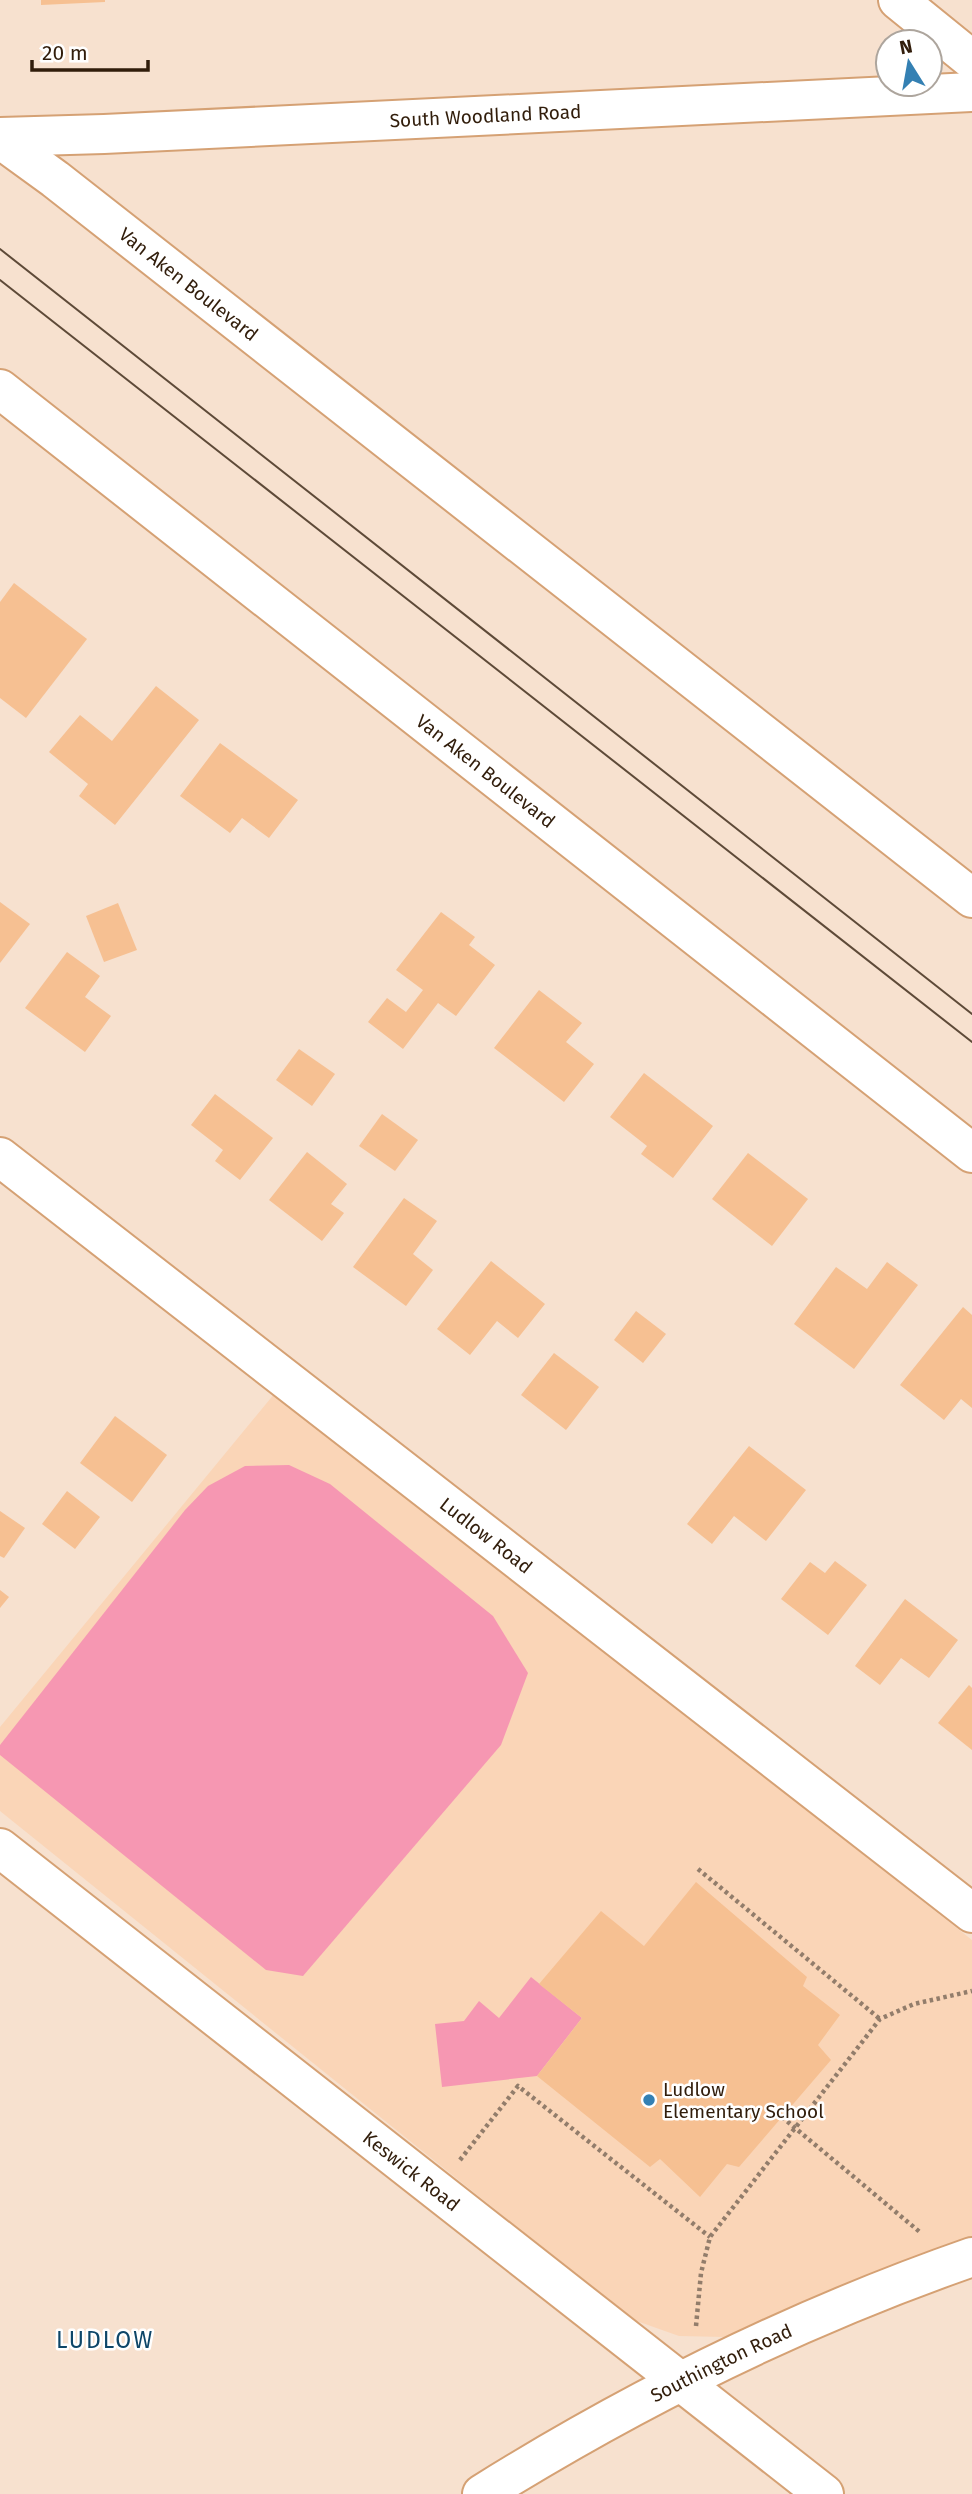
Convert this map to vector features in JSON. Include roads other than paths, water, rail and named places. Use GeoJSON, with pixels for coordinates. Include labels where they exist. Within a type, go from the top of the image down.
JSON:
{"type":"FeatureCollection","features":[{"type":"Feature","properties":{"kind":"street"},"geometry":{"type":"LineString","coordinates":[[898,0],[972,60]]}},
{"type":"Feature","properties":{"kind":"street","name":"South Woodland Road"},"geometry":{"type":"LineString","coordinates":[[0,138],[972,92]]}},
{"type":"Feature","properties":{"kind":"street","name":"Van Aken Boulevard"},"geometry":{"type":"LineString","coordinates":[[0,138],[972,898]]}},
{"type":"Feature","properties":{"kind":"street","name":"Van Aken Boulevard"},"geometry":{"type":"LineString","coordinates":[[0,389],[972,1153]]}},
{"type":"Feature","properties":{"kind":"street","name":"Ludlow Road"},"geometry":{"type":"LineString","coordinates":[[0,1157],[972,1913]]}},
{"type":"Feature","properties":{"kind":"street","name":"Keswick Road"},"geometry":{"type":"LineString","coordinates":[[0,1849],[824,2494]]}},
{"type":"Feature","properties":{"kind":"street","name":"Southington Road"},"geometry":{"type":"LineString","coordinates":[[482,2494],[540,2458],[679,2381],[844,2305],[972,2257]]}},
{"type":"Feature","properties":{"kind":"tram line"},"geometry":{"type":"LineString","coordinates":[[0,249],[972,1014]]}},
{"type":"Feature","properties":{"kind":"tram line"},"geometry":{"type":"LineString","coordinates":[[0,280],[972,1042]]}},
{"type":"Feature","properties":{"kind":"place","name":"Ludlow Elementary School"},"geometry":{"type":"Point","coordinates":[649,2100]}},
{"type":"Feature","properties":{"kind":"district","name":"LUDLOW"},"geometry":{"type":"Point","coordinates":[105,2340]}}]}
